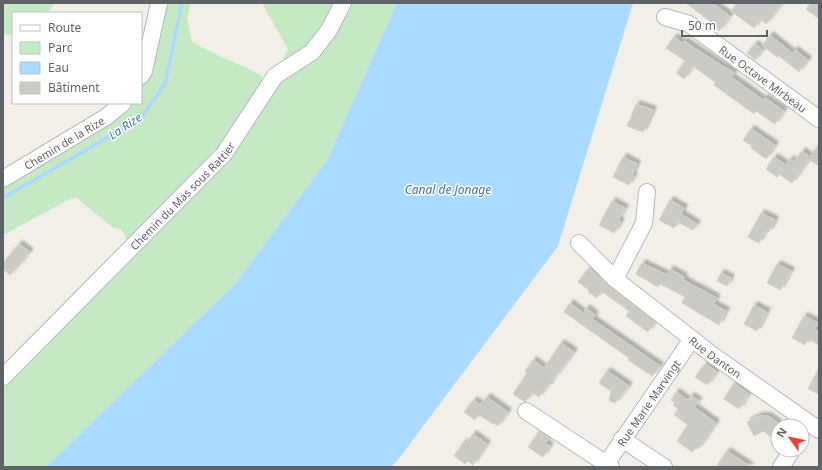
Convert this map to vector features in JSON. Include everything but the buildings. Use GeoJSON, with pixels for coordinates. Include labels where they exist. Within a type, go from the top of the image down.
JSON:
{"type":"FeatureCollection","features":[{"type":"Feature","properties":{"kind":"street"},"geometry":{"type":"LineString","coordinates":[[142,74],[159,3]]}},
{"type":"Feature","properties":{"kind":"street","name":"Chemin du Mas sous Rattier"},"geometry":{"type":"LineString","coordinates":[[3,377],[224,154],[275,76],[312,52],[330,30],[343,3]]}},
{"type":"Feature","properties":{"kind":"street","name":"Rue Octave Mirbeau"},"geometry":{"type":"LineString","coordinates":[[665,17],[689,24],[819,119]]}},
{"type":"Feature","properties":{"kind":"street","name":"Chemin de la Rize"},"geometry":{"type":"LineString","coordinates":[[3,179],[106,117],[121,104]]}},
{"type":"Feature","properties":{"kind":"street"},"geometry":{"type":"LineString","coordinates":[[615,279],[644,223],[648,192]]}},
{"type":"Feature","properties":{"kind":"street","name":"Rue Danton"},"geometry":{"type":"LineString","coordinates":[[578,243],[615,279],[794,418]]}},
{"type":"Feature","properties":{"kind":"street","name":"Rue Marie Marvingt"},"geometry":{"type":"LineString","coordinates":[[607,466],[622,439],[692,339]]}},
{"type":"Feature","properties":{"kind":"street"},"geometry":{"type":"LineString","coordinates":[[526,411],[607,466]]}},
{"type":"Feature","properties":{"kind":"street"},"geometry":{"type":"LineString","coordinates":[[622,439],[664,467]]}},
{"type":"Feature","properties":{"kind":"street"},"geometry":{"type":"LineString","coordinates":[[781,467],[787,458]]}},
{"type":"Feature","properties":{"kind":"green space"},"geometry":{"type":"Polygon","coordinates":[[[3,3],[55,3],[48,12],[12,12],[12,35],[3,34],[3,3]]]}},
{"type":"Feature","properties":{"kind":"green space"},"geometry":{"type":"Polygon","coordinates":[[[168,3],[191,3],[187,18],[192,42],[261,75],[263,83],[217,156],[131,243],[126,239],[125,234],[121,230],[112,227],[77,198],[70,199],[3,235],[3,185],[103,127],[133,104],[142,104],[142,88],[151,65],[168,3]]]}},
{"type":"Feature","properties":{"kind":"green space"},"geometry":{"type":"Polygon","coordinates":[[[262,3],[397,3],[327,160],[235,284],[46,467],[3,467],[3,377],[224,154],[275,76],[288,49],[262,3]]]}},
{"type":"Feature","properties":{"kind":"water","name":"Canal de Jonage"},"geometry":{"type":"Polygon","coordinates":[[[397,3],[633,3],[558,246],[397,461],[391,467],[46,467],[235,284],[327,160],[397,3]]]}},
{"type":"Feature","properties":{"kind":"waterway","name":"La Rize"},"geometry":{"type":"LineString","coordinates":[[3,198],[141,118],[165,84],[182,3]]}}]}
